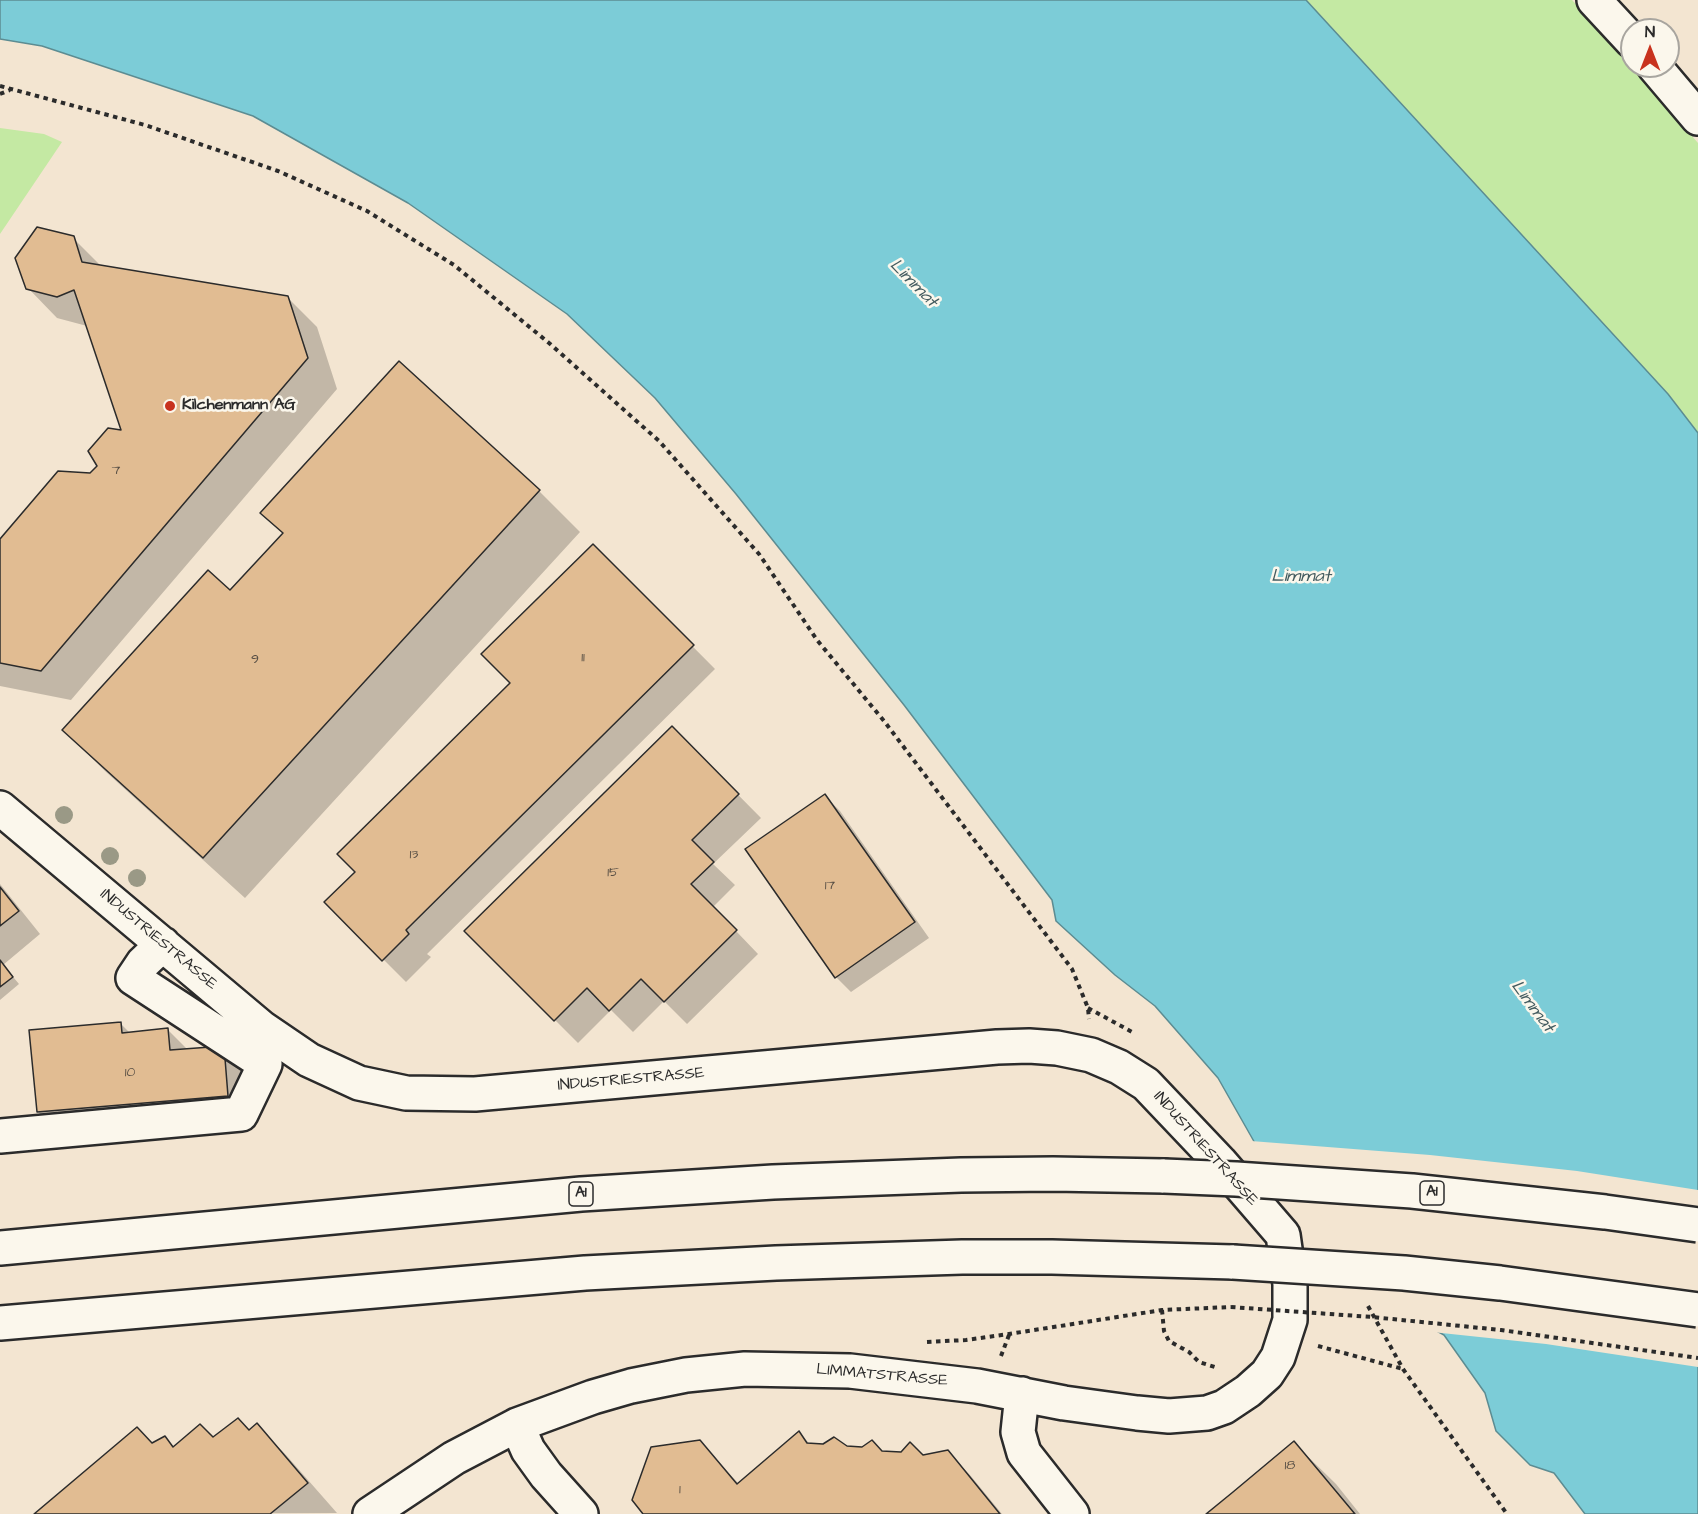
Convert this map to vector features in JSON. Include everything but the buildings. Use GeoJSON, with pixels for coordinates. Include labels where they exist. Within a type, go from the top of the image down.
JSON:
{"type":"FeatureCollection","features":[{"type":"Feature","properties":{"kind":"main road"},"geometry":{"type":"LineString","coordinates":[[1594,0],[1620,28]]}},
{"type":"Feature","properties":{"kind":"main road"},"geometry":{"type":"LineString","coordinates":[[1664,78],[1698,118]]}},
{"type":"Feature","properties":{"kind":"main road","name":"INDUSTRIESTRASSE"},"geometry":{"type":"LineString","coordinates":[[0,808],[262,1028],[309,1060],[358,1083],[406,1093],[475,1094],[996,1047],[1057,1048],[1091,1055],[1119,1066],[1146,1084],[1220,1162],[1283,1235]]}},
{"type":"Feature","properties":{"kind":"main road"},"geometry":{"type":"LineString","coordinates":[[0,1136],[241,1114],[265,1064],[133,978],[143,963],[163,944]]}},
{"type":"Feature","properties":{"kind":"main road","name":"A1"},"geometry":{"type":"LineString","coordinates":[[0,1248],[522,1199],[772,1182],[960,1175],[1053,1174],[1236,1179],[1412,1191],[1605,1212],[1698,1225]]}},
{"type":"Feature","properties":{"kind":"main road","name":"LIMMATSTRASSE"},"geometry":{"type":"LineString","coordinates":[[370,1514],[454,1458],[517,1425],[593,1397],[631,1386],[686,1375],[745,1369],[850,1371],[978,1386],[1105,1409],[1169,1416],[1207,1413],[1224,1407],[1248,1391],[1267,1374],[1278,1357],[1290,1320],[1290,1284],[1283,1235]]}},
{"type":"Feature","properties":{"kind":"main road"},"geometry":{"type":"LineString","coordinates":[[0,1323],[574,1274],[776,1263],[962,1257],[1131,1258],[1404,1273],[1500,1283],[1698,1310]]}},
{"type":"Feature","properties":{"kind":"main road"},"geometry":{"type":"LineString","coordinates":[[1022,1394],[1017,1432],[1024,1453],[1072,1514]]}},
{"type":"Feature","properties":{"kind":"main road"},"geometry":{"type":"LineString","coordinates":[[517,1425],[528,1450],[546,1475],[581,1514]]}},
{"type":"Feature","properties":{"kind":"path"},"geometry":{"type":"LineString","coordinates":[[0,86],[156,129],[278,171],[367,211],[454,265],[549,343],[659,441],[759,554],[817,640],[891,731],[1072,969],[1088,1008]]}},
{"type":"Feature","properties":{"kind":"path"},"geometry":{"type":"LineString","coordinates":[[0,94],[11,90]]}},
{"type":"Feature","properties":{"kind":"path"},"geometry":{"type":"LineString","coordinates":[[888,1375],[892,1353],[901,1344],[966,1340],[1162,1310],[1231,1307],[1372,1317],[1501,1330],[1698,1358]]}},
{"type":"Feature","properties":{"kind":"path"},"geometry":{"type":"LineString","coordinates":[[1162,1310],[1164,1331],[1169,1341],[1189,1352],[1199,1362],[1225,1371],[1248,1391]]}},
{"type":"Feature","properties":{"kind":"path"},"geometry":{"type":"LineString","coordinates":[[1286,1337],[1403,1369],[1508,1514]]}},
{"type":"Feature","properties":{"kind":"green space"},"geometry":{"type":"Polygon","coordinates":[[[1306,0],[1572,0],[1599,29],[1620,53],[1620,78],[1642,78],[1698,143],[1698,433],[1668,394],[1306,0]]]}},
{"type":"Feature","properties":{"kind":"green space"},"geometry":{"type":"Polygon","coordinates":[[[0,128],[44,134],[62,142],[0,234],[0,128]]]}},
{"type":"Feature","properties":{"kind":"water","name":"Limmat"},"geometry":{"type":"Polygon","coordinates":[[[0,0],[1306,0],[1668,394],[1698,433],[1698,1514],[1585,1514],[1554,1473],[1530,1465],[1496,1431],[1485,1393],[1444,1335],[1401,1311],[1284,1164],[1256,1145],[1218,1078],[1155,1006],[1115,975],[1056,921],[1052,900],[904,705],[736,494],[655,398],[567,314],[408,203],[253,116],[42,46],[0,39],[0,0]]]}},
{"type":"Feature","properties":{"kind":"pier"},"geometry":{"type":"Polygon","coordinates":[[[1251,1141],[1430,1155],[1577,1171],[1698,1190],[1698,1367],[1546,1344],[1432,1332],[1399,1313],[1282,1167],[1254,1147],[1251,1141]]]}},
{"type":"Feature","properties":{"kind":"place","name":"Kilchenmann AG"},"geometry":{"type":"Point","coordinates":[170,406]}}]}
